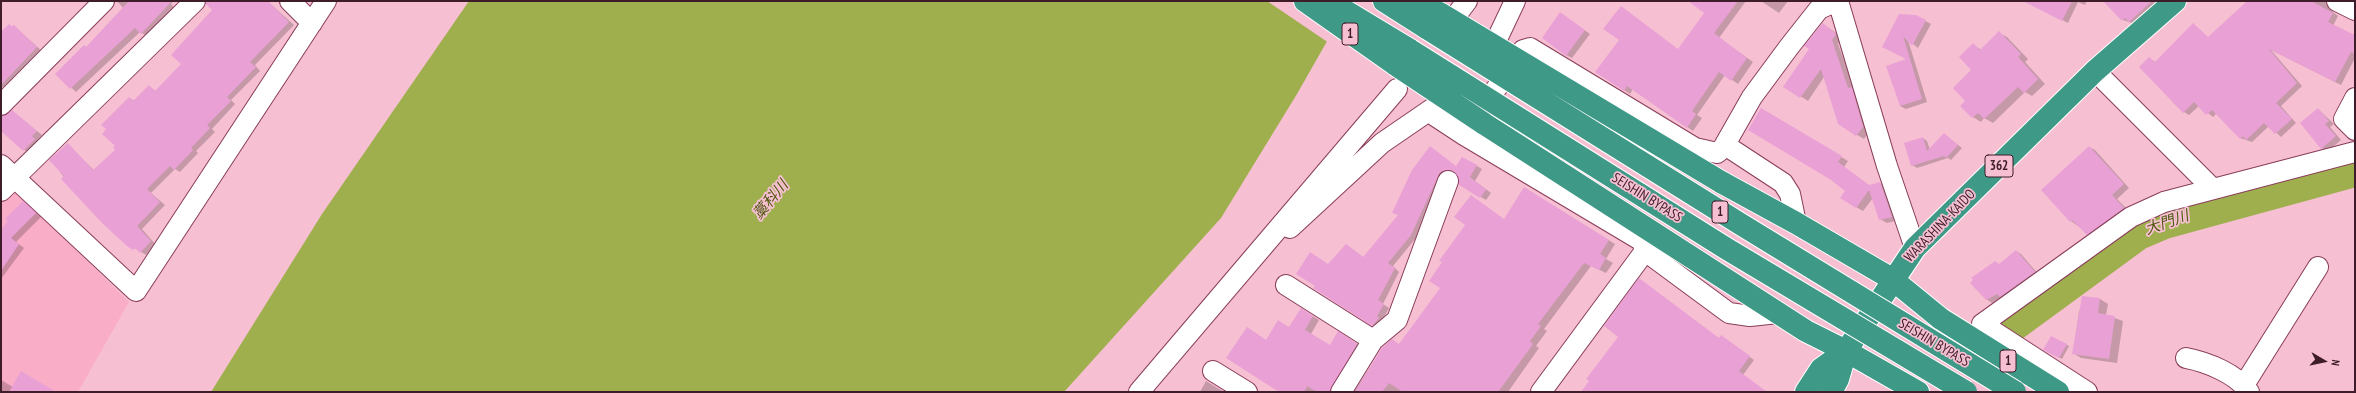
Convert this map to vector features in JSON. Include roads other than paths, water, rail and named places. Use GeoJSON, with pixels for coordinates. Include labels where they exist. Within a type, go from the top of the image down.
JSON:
{"type":"FeatureCollection","features":[{"type":"Feature","properties":{"kind":"highway","name":"1"},"geometry":{"type":"LineString","coordinates":[[1305,1],[1483,123],[1806,331],[1846,351],[1918,392]]}},
{"type":"Feature","properties":{"kind":"highway","name":"SEISHIN BYPASS"},"geometry":{"type":"LineString","coordinates":[[1329,1],[1727,248],[1966,392]]}},
{"type":"Feature","properties":{"kind":"highway","name":"SEISHIN BYPASS"},"geometry":{"type":"LineString","coordinates":[[1384,1],[1742,226],[2015,392]]}},
{"type":"Feature","properties":{"kind":"highway","name":"1"},"geometry":{"type":"LineString","coordinates":[[1418,1],[1471,31],[1720,182],[1796,223],[1892,279],[1941,319],[2058,392]]}},
{"type":"Feature","properties":{"kind":"highway","name":"WARASHINA-KAIDO"},"geometry":{"type":"LineString","coordinates":[[1846,351],[1892,279],[1915,248],[2096,71],[2174,1]]}},
{"type":"Feature","properties":{"kind":"highway","name":"362"},"geometry":{"type":"LineString","coordinates":[[1806,392],[1821,369],[1846,351]]}},
{"type":"Feature","properties":{"kind":"highway","name":"362"},"geometry":{"type":"LineString","coordinates":[[1830,392],[1838,379],[1846,351]]}},
{"type":"Feature","properties":{"kind":"street"},"geometry":{"type":"LineString","coordinates":[[1,105],[104,1]]}},
{"type":"Feature","properties":{"kind":"street"},"geometry":{"type":"LineString","coordinates":[[1,192],[8,172],[195,1]]}},
{"type":"Feature","properties":{"kind":"street"},"geometry":{"type":"LineString","coordinates":[[290,1],[312,23]]}},
{"type":"Feature","properties":{"kind":"street"},"geometry":{"type":"LineString","coordinates":[[8,172],[136,291],[326,1]]}},
{"type":"Feature","properties":{"kind":"street"},"geometry":{"type":"LineString","coordinates":[[1449,25],[1468,1]]}},
{"type":"Feature","properties":{"kind":"street"},"geometry":{"type":"LineString","coordinates":[[1498,36],[1515,1]]}},
{"type":"Feature","properties":{"kind":"street"},"geometry":{"type":"LineString","coordinates":[[1464,135],[1523,50],[1530,48],[1695,148],[1716,153],[1725,145],[1752,97],[1819,9],[1837,1],[1886,166],[1915,248]]}},
{"type":"Feature","properties":{"kind":"street"},"geometry":{"type":"LineString","coordinates":[[2337,1],[2355,10]]}},
{"type":"Feature","properties":{"kind":"street"},"geometry":{"type":"LineString","coordinates":[[2096,71],[2213,189]]}},
{"type":"Feature","properties":{"kind":"street"},"geometry":{"type":"LineString","coordinates":[[1139,392],[1247,263],[1397,89]]}},
{"type":"Feature","properties":{"kind":"street"},"geometry":{"type":"LineString","coordinates":[[2355,98],[2344,119],[2355,130]]}},
{"type":"Feature","properties":{"kind":"street"},"geometry":{"type":"LineString","coordinates":[[1247,263],[1294,224],[1382,143],[1433,109],[1464,135],[1642,241],[1645,251],[1729,313],[1750,316],[1778,313]]}},
{"type":"Feature","properties":{"kind":"street"},"geometry":{"type":"LineString","coordinates":[[1725,145],[1783,183],[1790,194],[1796,223]]}},
{"type":"Feature","properties":{"kind":"street"},"geometry":{"type":"LineString","coordinates":[[2086,392],[1982,324],[2131,217],[2164,202],[2355,152]]}},
{"type":"Feature","properties":{"kind":"street"},"geometry":{"type":"LineString","coordinates":[[1341,392],[1373,340],[1397,320],[1448,181]]}},
{"type":"Feature","properties":{"kind":"street"},"geometry":{"type":"LineString","coordinates":[[1541,392],[1645,251]]}},
{"type":"Feature","properties":{"kind":"street"},"geometry":{"type":"LineString","coordinates":[[2186,358],[2211,366],[2246,389],[2318,267]]}},
{"type":"Feature","properties":{"kind":"street"},"geometry":{"type":"LineString","coordinates":[[1286,285],[1373,340]]}},
{"type":"Feature","properties":{"kind":"street"},"geometry":{"type":"LineString","coordinates":[[1213,371],[1246,392]]}},
{"type":"Feature","properties":{"kind":"water","name":"藁科川"},"geometry":{"type":"Polygon","coordinates":[[[469,1],[1350,1],[1297,94],[1221,218],[1064,392],[211,392],[322,214],[469,1]]]}},
{"type":"Feature","properties":{"kind":"waterway","name":"大門川"},"geometry":{"type":"LineString","coordinates":[[2004,331],[2138,233],[2164,222],[2355,170]]}}]}
